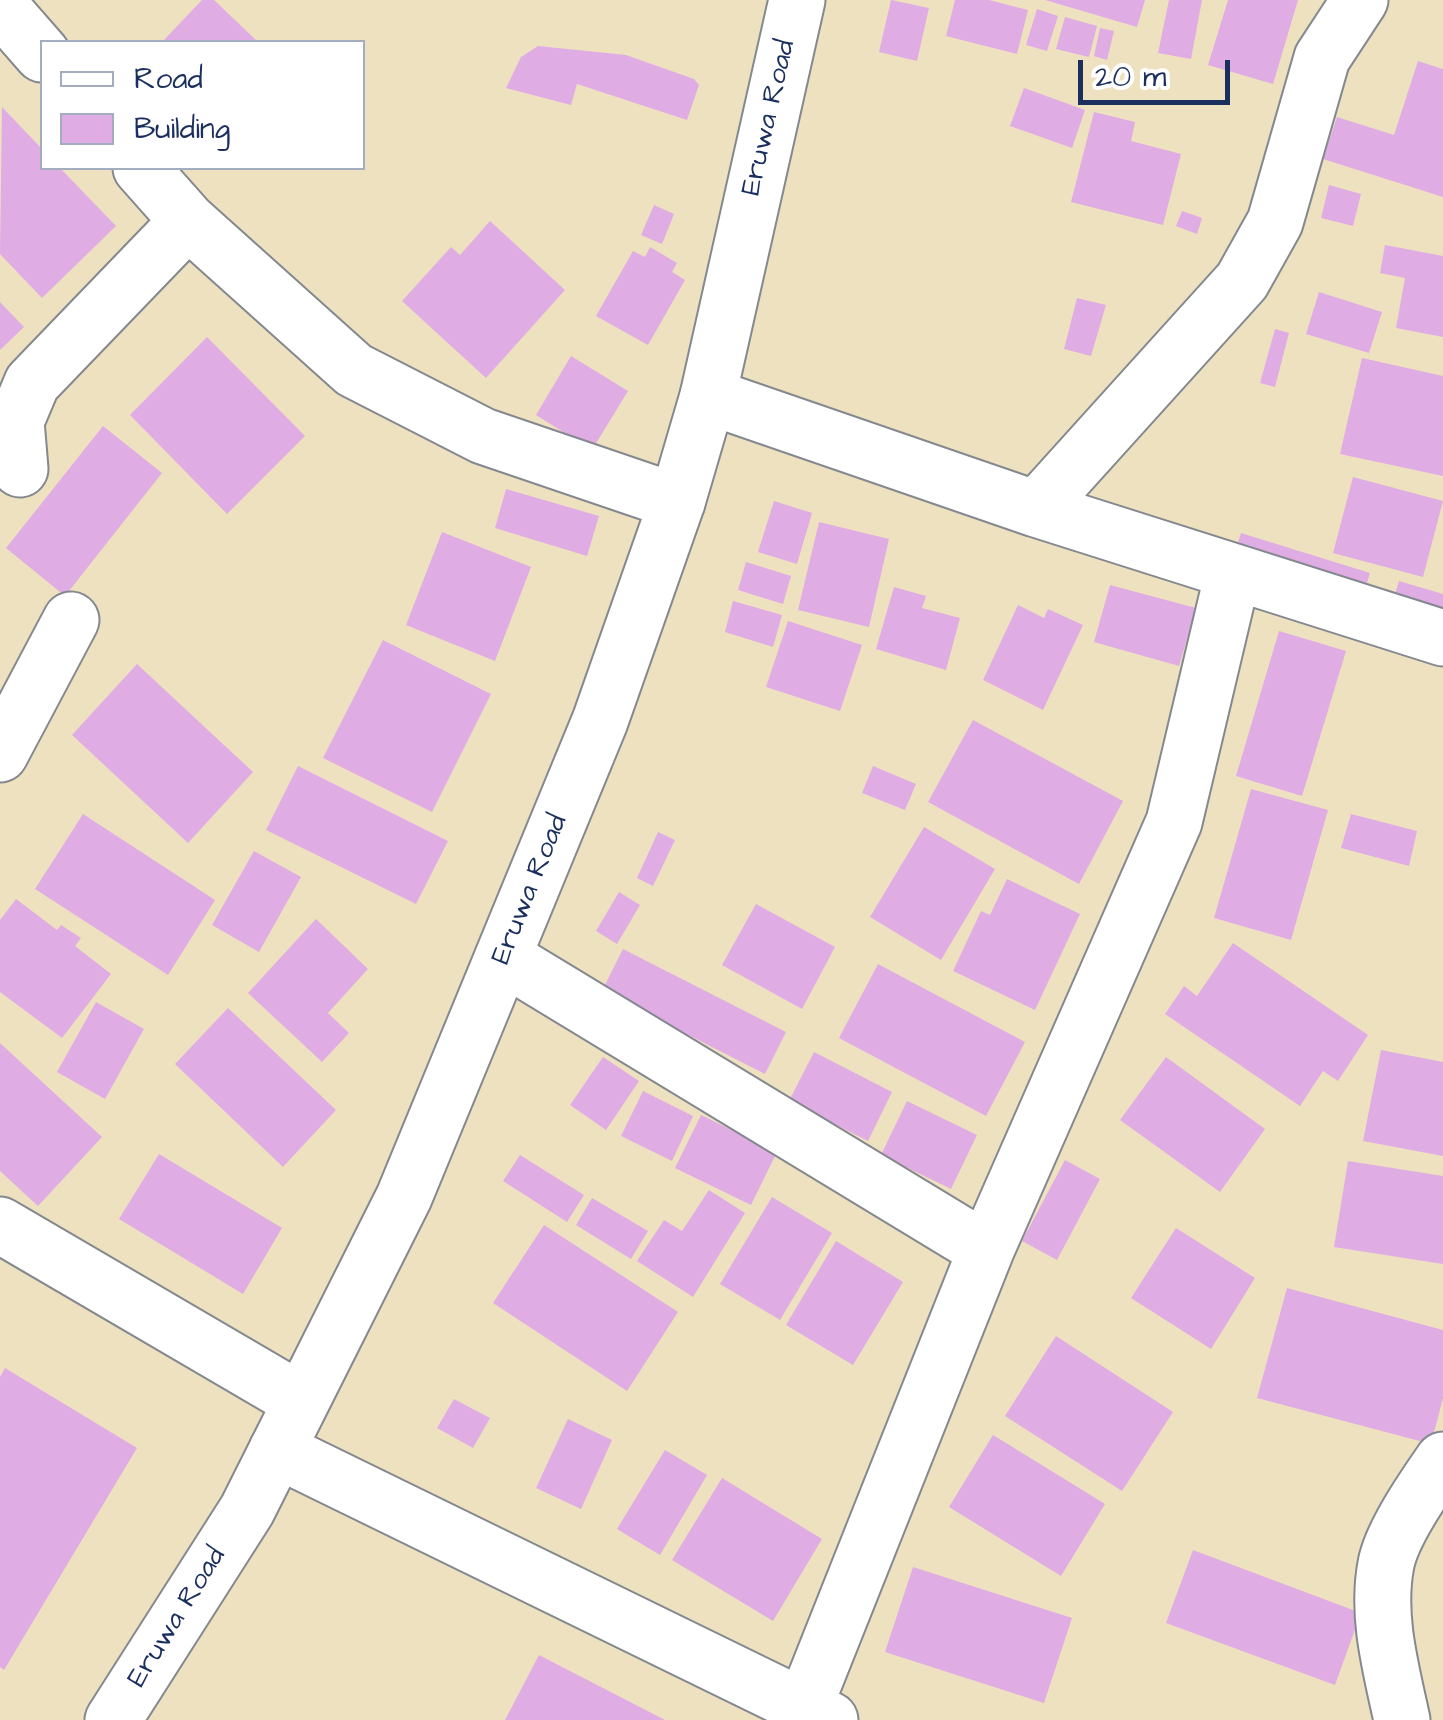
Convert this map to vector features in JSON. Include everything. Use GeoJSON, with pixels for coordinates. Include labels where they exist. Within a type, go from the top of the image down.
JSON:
{"type":"FeatureCollection","features":[{"type":"Feature","properties":{"kind":"street","name":"Eruwa Road"},"geometry":{"type":"LineString","coordinates":[[114,1720],[246,1510],[404,1197],[600,721],[678,502],[708,396],[797,0]]}},
{"type":"Feature","properties":{"kind":"street"},"geometry":{"type":"LineString","coordinates":[[1036,510],[1242,282],[1275,222],[1322,58],[1360,0]]}},
{"type":"Feature","properties":{"kind":"street"},"geometry":{"type":"LineString","coordinates":[[0,6],[40,52]]}},
{"type":"Feature","properties":{"kind":"street"},"geometry":{"type":"LineString","coordinates":[[144,170],[188,220],[354,370],[483,436],[678,502]]}},
{"type":"Feature","properties":{"kind":"street"},"geometry":{"type":"LineString","coordinates":[[20,470],[16,420],[32,383],[188,220]]}},
{"type":"Feature","properties":{"kind":"street"},"geometry":{"type":"LineString","coordinates":[[708,396],[1036,510],[1443,638]]}},
{"type":"Feature","properties":{"kind":"street"},"geometry":{"type":"LineString","coordinates":[[277,1450],[811,1716],[986,1250],[1174,822],[1233,573]]}},
{"type":"Feature","properties":{"kind":"street"},"geometry":{"type":"LineString","coordinates":[[0,754],[71,620]]}},
{"type":"Feature","properties":{"kind":"street"},"geometry":{"type":"LineString","coordinates":[[504,956],[986,1250]]}},
{"type":"Feature","properties":{"kind":"street"},"geometry":{"type":"LineString","coordinates":[[0,1225],[301,1401]]}},
{"type":"Feature","properties":{"kind":"street"},"geometry":{"type":"LineString","coordinates":[[1402,1720],[1382,1624],[1386,1561],[1417,1498],[1443,1460]]}},
{"type":"Feature","properties":{"kind":"building"},"geometry":{"type":"Polygon","coordinates":[[[202,0],[214,0],[256,40],[164,40],[202,0]]]}},
{"type":"Feature","properties":{"kind":"building"},"geometry":{"type":"Polygon","coordinates":[[[891,0],[929,8],[917,61],[879,52],[891,0]]]}},
{"type":"Feature","properties":{"kind":"building"},"geometry":{"type":"Polygon","coordinates":[[[955,0],[989,0],[1028,10],[1017,54],[946,36],[955,0]]]}},
{"type":"Feature","properties":{"kind":"building"},"geometry":{"type":"Polygon","coordinates":[[[1045,0],[1145,0],[1137,27],[1045,0]]]}},
{"type":"Feature","properties":{"kind":"building"},"geometry":{"type":"Polygon","coordinates":[[[1169,0],[1202,0],[1191,59],[1158,53],[1169,0]]]}},
{"type":"Feature","properties":{"kind":"building"},"geometry":{"type":"Polygon","coordinates":[[[1228,0],[1298,0],[1273,84],[1208,65],[1228,0]]]}},
{"type":"Feature","properties":{"kind":"building"},"geometry":{"type":"Polygon","coordinates":[[[1037,9],[1058,16],[1047,51],[1026,45],[1037,9]]]}},
{"type":"Feature","properties":{"kind":"building"},"geometry":{"type":"Polygon","coordinates":[[[1065,17],[1097,26],[1089,57],[1056,49],[1065,17]]]}},
{"type":"Feature","properties":{"kind":"building"},"geometry":{"type":"Polygon","coordinates":[[[1100,28],[1114,31],[1107,60],[1094,56],[1100,28]]]}},
{"type":"Feature","properties":{"kind":"building"},"geometry":{"type":"Polygon","coordinates":[[[538,46],[626,55],[694,79],[699,85],[687,120],[577,84],[571,105],[506,88],[521,57],[538,46]]]}},
{"type":"Feature","properties":{"kind":"building"},"geometry":{"type":"Polygon","coordinates":[[[1418,61],[1443,69],[1443,197],[1323,159],[1337,117],[1394,135],[1418,61]]]}},
{"type":"Feature","properties":{"kind":"building"},"geometry":{"type":"Polygon","coordinates":[[[1024,88],[1085,110],[1072,148],[1010,126],[1024,88]]]}},
{"type":"Feature","properties":{"kind":"building"},"geometry":{"type":"Polygon","coordinates":[[[2,107],[40,147],[40,170],[62,170],[116,226],[42,298],[0,254],[2,107]]]}},
{"type":"Feature","properties":{"kind":"building"},"geometry":{"type":"Polygon","coordinates":[[[1094,112],[1135,122],[1131,141],[1181,154],[1163,225],[1071,202],[1094,112]]]}},
{"type":"Feature","properties":{"kind":"building"},"geometry":{"type":"Polygon","coordinates":[[[1329,185],[1361,194],[1353,226],[1321,218],[1329,185]]]}},
{"type":"Feature","properties":{"kind":"building"},"geometry":{"type":"Polygon","coordinates":[[[654,205],[674,214],[662,244],[641,235],[654,205]]]}},
{"type":"Feature","properties":{"kind":"building"},"geometry":{"type":"Polygon","coordinates":[[[1182,211],[1202,218],[1197,234],[1176,226],[1182,211]]]}},
{"type":"Feature","properties":{"kind":"building"},"geometry":{"type":"Polygon","coordinates":[[[490,221],[565,290],[486,378],[402,301],[451,247],[460,255],[490,221]]]}},
{"type":"Feature","properties":{"kind":"building"},"geometry":{"type":"Polygon","coordinates":[[[1385,245],[1443,256],[1443,337],[1396,328],[1405,278],[1380,273],[1385,245]]]}},
{"type":"Feature","properties":{"kind":"building"},"geometry":{"type":"Polygon","coordinates":[[[650,247],[677,263],[672,272],[685,280],[648,345],[596,316],[633,251],[645,257],[650,247]]]}},
{"type":"Feature","properties":{"kind":"building"},"geometry":{"type":"Polygon","coordinates":[[[1319,292],[1382,312],[1369,353],[1306,334],[1319,292]]]}},
{"type":"Feature","properties":{"kind":"building"},"geometry":{"type":"Polygon","coordinates":[[[1077,298],[1106,305],[1091,356],[1064,349],[1077,298]]]}},
{"type":"Feature","properties":{"kind":"building"},"geometry":{"type":"Polygon","coordinates":[[[0,302],[24,327],[0,350],[0,302]]]}},
{"type":"Feature","properties":{"kind":"building"},"geometry":{"type":"Polygon","coordinates":[[[1275,329],[1289,333],[1275,387],[1260,383],[1275,329]]]}},
{"type":"Feature","properties":{"kind":"building"},"geometry":{"type":"Polygon","coordinates":[[[207,337],[305,436],[227,514],[130,415],[207,337]]]}},
{"type":"Feature","properties":{"kind":"building"},"geometry":{"type":"Polygon","coordinates":[[[571,356],[628,391],[592,450],[536,415],[571,356]]]}},
{"type":"Feature","properties":{"kind":"building"},"geometry":{"type":"Polygon","coordinates":[[[1362,358],[1443,376],[1443,476],[1340,454],[1362,358]]]}},
{"type":"Feature","properties":{"kind":"building"},"geometry":{"type":"Polygon","coordinates":[[[103,426],[162,473],[65,596],[6,548],[103,426]]]}},
{"type":"Feature","properties":{"kind":"building"},"geometry":{"type":"Polygon","coordinates":[[[1353,477],[1443,501],[1423,577],[1333,553],[1353,477]]]}},
{"type":"Feature","properties":{"kind":"building"},"geometry":{"type":"Polygon","coordinates":[[[506,489],[599,516],[587,556],[495,528],[506,489]]]}},
{"type":"Feature","properties":{"kind":"building"},"geometry":{"type":"Polygon","coordinates":[[[774,501],[812,513],[797,564],[758,552],[774,501]]]}},
{"type":"Feature","properties":{"kind":"building"},"geometry":{"type":"Polygon","coordinates":[[[819,522],[889,539],[869,627],[798,610],[819,522]]]}},
{"type":"Feature","properties":{"kind":"building"},"geometry":{"type":"Polygon","coordinates":[[[442,532],[531,567],[495,661],[406,625],[442,532]]]}},
{"type":"Feature","properties":{"kind":"building"},"geometry":{"type":"Polygon","coordinates":[[[1241,533],[1370,573],[1363,596],[1234,556],[1241,533]]]}},
{"type":"Feature","properties":{"kind":"building"},"geometry":{"type":"Polygon","coordinates":[[[746,562],[791,576],[783,604],[738,590],[746,562]]]}},
{"type":"Feature","properties":{"kind":"building"},"geometry":{"type":"Polygon","coordinates":[[[1399,581],[1443,594],[1443,622],[1391,607],[1399,581]]]}},
{"type":"Feature","properties":{"kind":"building"},"geometry":{"type":"Polygon","coordinates":[[[1110,585],[1196,608],[1179,666],[1094,642],[1110,585]]]}},
{"type":"Feature","properties":{"kind":"building"},"geometry":{"type":"Polygon","coordinates":[[[894,587],[926,596],[922,608],[960,618],[946,670],[876,649],[894,587]]]}},
{"type":"Feature","properties":{"kind":"building"},"geometry":{"type":"Polygon","coordinates":[[[733,601],[782,615],[773,647],[725,632],[733,601]]]}},
{"type":"Feature","properties":{"kind":"building"},"geometry":{"type":"Polygon","coordinates":[[[1018,605],[1044,618],[1048,609],[1083,625],[1043,710],[983,680],[1018,605]]]}},
{"type":"Feature","properties":{"kind":"building"},"geometry":{"type":"Polygon","coordinates":[[[788,621],[862,645],[840,711],[766,687],[788,621]]]}},
{"type":"Feature","properties":{"kind":"building"},"geometry":{"type":"Polygon","coordinates":[[[1279,631],[1346,651],[1302,796],[1236,776],[1279,631]]]}},
{"type":"Feature","properties":{"kind":"building"},"geometry":{"type":"Polygon","coordinates":[[[383,640],[491,694],[432,812],[323,758],[383,640]]]}},
{"type":"Feature","properties":{"kind":"building"},"geometry":{"type":"Polygon","coordinates":[[[137,664],[253,772],[188,843],[72,735],[137,664]]]}},
{"type":"Feature","properties":{"kind":"building"},"geometry":{"type":"Polygon","coordinates":[[[973,720],[1123,801],[1079,884],[928,802],[973,720]]]}},
{"type":"Feature","properties":{"kind":"building"},"geometry":{"type":"Polygon","coordinates":[[[298,766],[448,841],[416,904],[266,830],[298,766]]]}},
{"type":"Feature","properties":{"kind":"building"},"geometry":{"type":"Polygon","coordinates":[[[873,766],[916,784],[905,810],[862,793],[873,766]]]}},
{"type":"Feature","properties":{"kind":"building"},"geometry":{"type":"Polygon","coordinates":[[[1251,789],[1328,810],[1291,940],[1214,918],[1251,789]]]}},
{"type":"Feature","properties":{"kind":"building"},"geometry":{"type":"Polygon","coordinates":[[[83,814],[215,900],[168,975],[35,889],[83,814]]]}},
{"type":"Feature","properties":{"kind":"building"},"geometry":{"type":"Polygon","coordinates":[[[1351,814],[1417,831],[1409,866],[1341,848],[1351,814]]]}},
{"type":"Feature","properties":{"kind":"building"},"geometry":{"type":"Polygon","coordinates":[[[924,827],[995,869],[941,960],[870,917],[924,827]]]}},
{"type":"Feature","properties":{"kind":"building"},"geometry":{"type":"Polygon","coordinates":[[[658,832],[675,840],[653,886],[637,878],[658,832]]]}},
{"type":"Feature","properties":{"kind":"building"},"geometry":{"type":"Polygon","coordinates":[[[254,851],[301,877],[259,952],[212,925],[254,851]]]}},
{"type":"Feature","properties":{"kind":"building"},"geometry":{"type":"Polygon","coordinates":[[[1007,879],[1080,914],[1035,1010],[953,971],[981,911],[990,915],[1007,879]]]}},
{"type":"Feature","properties":{"kind":"building"},"geometry":{"type":"Polygon","coordinates":[[[619,892],[640,905],[617,944],[596,931],[619,892]]]}},
{"type":"Feature","properties":{"kind":"building"},"geometry":{"type":"Polygon","coordinates":[[[16,899],[57,930],[61,925],[81,938],[75,946],[111,974],[62,1038],[0,992],[0,920],[16,899]]]}},
{"type":"Feature","properties":{"kind":"building"},"geometry":{"type":"Polygon","coordinates":[[[756,904],[835,947],[802,1009],[722,965],[756,904]]]}},
{"type":"Feature","properties":{"kind":"building"},"geometry":{"type":"Polygon","coordinates":[[[316,919],[368,969],[328,1013],[349,1033],[322,1062],[248,993],[316,919]]]}},
{"type":"Feature","properties":{"kind":"building"},"geometry":{"type":"Polygon","coordinates":[[[1233,943],[1368,1035],[1338,1081],[1323,1071],[1300,1106],[1165,1014],[1184,986],[1197,996],[1233,943]]]}},
{"type":"Feature","properties":{"kind":"building"},"geometry":{"type":"Polygon","coordinates":[[[623,949],[786,1032],[765,1074],[602,991],[623,949]]]}},
{"type":"Feature","properties":{"kind":"building"},"geometry":{"type":"Polygon","coordinates":[[[878,964],[1025,1042],[986,1116],[839,1038],[878,964]]]}},
{"type":"Feature","properties":{"kind":"building"},"geometry":{"type":"Polygon","coordinates":[[[96,1002],[144,1029],[105,1099],[57,1072],[96,1002]]]}},
{"type":"Feature","properties":{"kind":"building"},"geometry":{"type":"Polygon","coordinates":[[[228,1008],[336,1110],[283,1167],[175,1064],[228,1008]]]}},
{"type":"Feature","properties":{"kind":"building"},"geometry":{"type":"Polygon","coordinates":[[[0,1043],[102,1137],[38,1206],[0,1171],[0,1043]]]}},
{"type":"Feature","properties":{"kind":"building"},"geometry":{"type":"Polygon","coordinates":[[[1381,1050],[1443,1062],[1443,1156],[1363,1141],[1381,1050]]]}},
{"type":"Feature","properties":{"kind":"building"},"geometry":{"type":"Polygon","coordinates":[[[814,1052],[892,1092],[868,1141],[789,1101],[814,1052]]]}},
{"type":"Feature","properties":{"kind":"building"},"geometry":{"type":"Polygon","coordinates":[[[603,1057],[639,1081],[606,1130],[570,1105],[603,1057]]]}},
{"type":"Feature","properties":{"kind":"building"},"geometry":{"type":"Polygon","coordinates":[[[1166,1057],[1265,1129],[1220,1192],[1120,1120],[1166,1057]]]}},
{"type":"Feature","properties":{"kind":"building"},"geometry":{"type":"Polygon","coordinates":[[[643,1091],[693,1116],[672,1161],[621,1136],[643,1091]]]}},
{"type":"Feature","properties":{"kind":"building"},"geometry":{"type":"Polygon","coordinates":[[[907,1101],[977,1135],[951,1189],[881,1155],[907,1101]]]}},
{"type":"Feature","properties":{"kind":"building"},"geometry":{"type":"Polygon","coordinates":[[[701,1115],[777,1152],[751,1205],[675,1168],[701,1115]]]}},
{"type":"Feature","properties":{"kind":"building"},"geometry":{"type":"Polygon","coordinates":[[[159,1154],[282,1228],[243,1294],[119,1219],[159,1154]]]}},
{"type":"Feature","properties":{"kind":"building"},"geometry":{"type":"Polygon","coordinates":[[[520,1155],[584,1195],[567,1222],[503,1181],[520,1155]]]}},
{"type":"Feature","properties":{"kind":"building"},"geometry":{"type":"Polygon","coordinates":[[[1065,1160],[1100,1179],[1057,1260],[1022,1241],[1065,1160]]]}},
{"type":"Feature","properties":{"kind":"building"},"geometry":{"type":"Polygon","coordinates":[[[1348,1161],[1443,1176],[1443,1264],[1334,1247],[1348,1161]]]}},
{"type":"Feature","properties":{"kind":"building"},"geometry":{"type":"Polygon","coordinates":[[[709,1190],[745,1213],[693,1297],[637,1261],[664,1220],[682,1231],[709,1190]]]}},
{"type":"Feature","properties":{"kind":"building"},"geometry":{"type":"Polygon","coordinates":[[[772,1197],[832,1233],[780,1320],[720,1284],[772,1197]]]}},
{"type":"Feature","properties":{"kind":"building"},"geometry":{"type":"Polygon","coordinates":[[[592,1198],[648,1231],[631,1259],[576,1225],[592,1198]]]}},
{"type":"Feature","properties":{"kind":"building"},"geometry":{"type":"Polygon","coordinates":[[[544,1225],[678,1312],[627,1391],[493,1303],[544,1225]]]}},
{"type":"Feature","properties":{"kind":"building"},"geometry":{"type":"Polygon","coordinates":[[[1176,1228],[1255,1278],[1211,1349],[1131,1298],[1176,1228]]]}},
{"type":"Feature","properties":{"kind":"building"},"geometry":{"type":"Polygon","coordinates":[[[836,1241],[903,1282],[853,1365],[786,1325],[836,1241]]]}},
{"type":"Feature","properties":{"kind":"building"},"geometry":{"type":"Polygon","coordinates":[[[1287,1288],[1443,1330],[1443,1398],[1431,1444],[1257,1398],[1287,1288]]]}},
{"type":"Feature","properties":{"kind":"building"},"geometry":{"type":"Polygon","coordinates":[[[1056,1336],[1173,1412],[1122,1491],[1005,1416],[1056,1336]]]}},
{"type":"Feature","properties":{"kind":"building"},"geometry":{"type":"Polygon","coordinates":[[[5,1368],[137,1448],[4,1670],[0,1667],[0,1377],[5,1368]]]}},
{"type":"Feature","properties":{"kind":"building"},"geometry":{"type":"Polygon","coordinates":[[[454,1399],[490,1418],[473,1448],[437,1428],[454,1399]]]}},
{"type":"Feature","properties":{"kind":"building"},"geometry":{"type":"Polygon","coordinates":[[[568,1419],[612,1440],[581,1509],[536,1488],[568,1419]]]}},
{"type":"Feature","properties":{"kind":"building"},"geometry":{"type":"Polygon","coordinates":[[[993,1435],[1105,1504],[1061,1576],[949,1507],[993,1435]]]}},
{"type":"Feature","properties":{"kind":"building"},"geometry":{"type":"Polygon","coordinates":[[[665,1450],[707,1475],[660,1555],[617,1529],[665,1450]]]}},
{"type":"Feature","properties":{"kind":"building"},"geometry":{"type":"Polygon","coordinates":[[[722,1478],[822,1539],[773,1621],[672,1560],[722,1478]]]}},
{"type":"Feature","properties":{"kind":"building"},"geometry":{"type":"Polygon","coordinates":[[[1193,1550],[1361,1613],[1335,1685],[1166,1623],[1193,1550]]]}},
{"type":"Feature","properties":{"kind":"building"},"geometry":{"type":"Polygon","coordinates":[[[913,1567],[1072,1618],[1044,1703],[885,1652],[913,1567]]]}},
{"type":"Feature","properties":{"kind":"building"},"geometry":{"type":"Polygon","coordinates":[[[539,1655],[665,1720],[505,1720],[539,1655]]]}}]}
